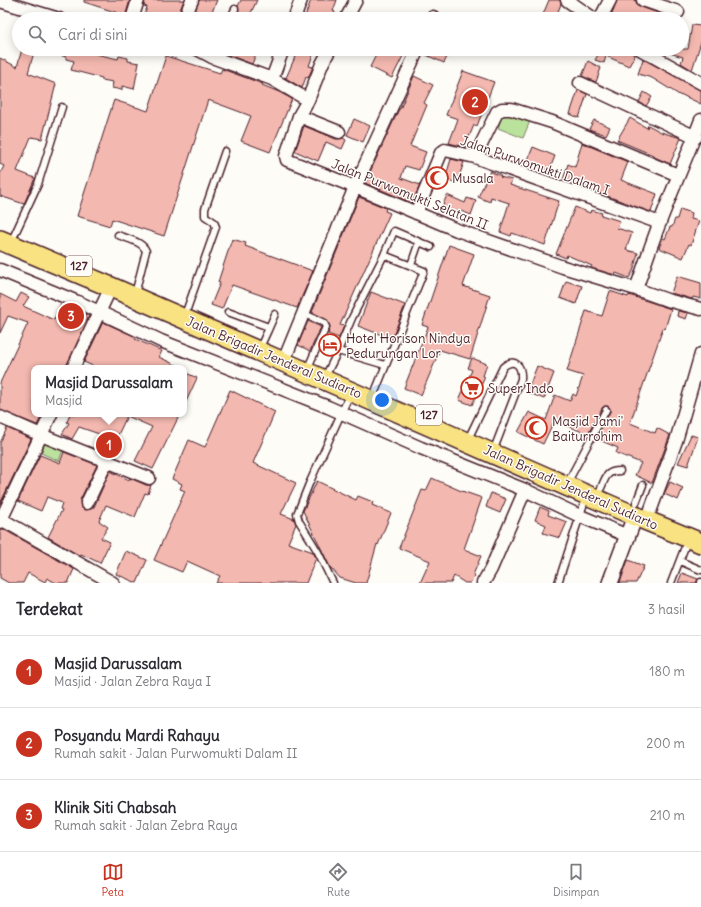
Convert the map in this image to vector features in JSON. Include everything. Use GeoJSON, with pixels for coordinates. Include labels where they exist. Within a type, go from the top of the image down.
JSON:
{"type":"FeatureCollection","features":[{"type":"Feature","properties":{"kind":"main road","name":"Jalan Brigadir Jenderal Sudiarto"},"geometry":{"type":"LineString","coordinates":[[4,237],[111,287],[351,391],[587,502],[641,509],[697,537]]}},
{"type":"Feature","properties":{"kind":"main road","name":"Jalan Brigadir Jenderal Sudiarto"},"geometry":{"type":"LineString","coordinates":[[4,237],[136,290],[186,312],[265,336],[287,353],[471,434],[571,476],[587,502]]}},
{"type":"Feature","properties":{"kind":"street"},"geometry":{"type":"LineString","coordinates":[[134,12],[138,0]]}},
{"type":"Feature","properties":{"kind":"street"},"geometry":{"type":"LineString","coordinates":[[187,12],[192,0]]}},
{"type":"Feature","properties":{"kind":"street"},"geometry":{"type":"LineString","coordinates":[[297,12],[301,0]]}},
{"type":"Feature","properties":{"kind":"street"},"geometry":{"type":"LineString","coordinates":[[350,12],[356,0]]}},
{"type":"Feature","properties":{"kind":"street"},"geometry":{"type":"LineString","coordinates":[[567,0],[584,12]]}},
{"type":"Feature","properties":{"kind":"street"},"geometry":{"type":"LineString","coordinates":[[604,12],[610,0]]}},
{"type":"Feature","properties":{"kind":"street"},"geometry":{"type":"LineString","coordinates":[[643,0],[678,12]]}},
{"type":"Feature","properties":{"kind":"street"},"geometry":{"type":"LineString","coordinates":[[0,1],[25,4],[43,12]]}},
{"type":"Feature","properties":{"kind":"street"},"geometry":{"type":"LineString","coordinates":[[221,56],[272,79],[308,100]]}},
{"type":"Feature","properties":{"kind":"street"},"geometry":{"type":"LineString","coordinates":[[272,79],[280,56]]}},
{"type":"Feature","properties":{"kind":"street","name":"Jalan Purwomukti Selatan II"},"geometry":{"type":"LineString","coordinates":[[326,56],[308,100],[299,116],[286,156],[287,160],[458,230],[563,267],[667,300],[701,309]]}},
{"type":"Feature","properties":{"kind":"street"},"geometry":{"type":"LineString","coordinates":[[287,353],[355,187],[415,56]]}},
{"type":"Feature","properties":{"kind":"street"},"geometry":{"type":"LineString","coordinates":[[653,56],[701,83]]}},
{"type":"Feature","properties":{"kind":"street"},"geometry":{"type":"LineString","coordinates":[[580,83],[696,136]]}},
{"type":"Feature","properties":{"kind":"street"},"geometry":{"type":"LineString","coordinates":[[474,157],[497,112],[505,108],[552,122],[678,175]]}},
{"type":"Feature","properties":{"kind":"street"},"geometry":{"type":"LineString","coordinates":[[299,116],[339,132]]}},
{"type":"Feature","properties":{"kind":"street"},"geometry":{"type":"LineString","coordinates":[[636,289],[678,175],[696,136],[701,120]]}},
{"type":"Feature","properties":{"kind":"street","name":"Jalan Purwomukti Dalam I"},"geometry":{"type":"LineString","coordinates":[[416,213],[443,151],[449,150],[474,157],[660,223]]}},
{"type":"Feature","properties":{"kind":"street"},"geometry":{"type":"LineString","coordinates":[[0,270],[80,303],[161,341],[525,490],[587,502],[628,536]]}},
{"type":"Feature","properties":{"kind":"street"},"geometry":{"type":"LineString","coordinates":[[74,365],[111,287]]}},
{"type":"Feature","properties":{"kind":"street"},"geometry":{"type":"LineString","coordinates":[[610,583],[628,536],[676,440],[700,361]]}},
{"type":"Feature","properties":{"kind":"street"},"geometry":{"type":"LineString","coordinates":[[0,417],[149,478]]}},
{"type":"Feature","properties":{"kind":"street"},"geometry":{"type":"LineString","coordinates":[[50,417],[5,499],[1,520],[113,583]]}},
{"type":"Feature","properties":{"kind":"street"},"geometry":{"type":"LineString","coordinates":[[87,503],[107,461]]}},
{"type":"Feature","properties":{"kind":"street"},"geometry":{"type":"LineString","coordinates":[[483,583],[491,569],[525,490]]}},
{"type":"Feature","properties":{"kind":"lane"},"geometry":{"type":"LineString","coordinates":[[4,237],[38,184],[62,107]]}},
{"type":"Feature","properties":{"kind":"lane"},"geometry":{"type":"LineString","coordinates":[[186,312],[216,227],[214,222],[205,216],[205,209],[225,151]]}},
{"type":"Feature","properties":{"kind":"lane"},"geometry":{"type":"LineString","coordinates":[[328,371],[352,318],[384,255],[394,230],[419,242],[432,246]]}},
{"type":"Feature","properties":{"kind":"lane"},"geometry":{"type":"LineString","coordinates":[[118,235],[139,243],[144,246],[146,251],[136,290]]}},
{"type":"Feature","properties":{"kind":"lane"},"geometry":{"type":"LineString","coordinates":[[411,265],[419,242]]}},
{"type":"Feature","properties":{"kind":"lane"},"geometry":{"type":"LineString","coordinates":[[375,392],[424,271],[384,255]]}},
{"type":"Feature","properties":{"kind":"lane"},"geometry":{"type":"LineString","coordinates":[[228,312],[261,324],[265,336]]}},
{"type":"Feature","properties":{"kind":"lane"},"geometry":{"type":"LineString","coordinates":[[265,336],[274,314]]}},
{"type":"Feature","properties":{"kind":"lane"},"geometry":{"type":"LineString","coordinates":[[309,316],[324,323],[326,327],[310,363]]}},
{"type":"Feature","properties":{"kind":"lane"},"geometry":{"type":"LineString","coordinates":[[338,351],[386,365]]}},
{"type":"Feature","properties":{"kind":"lane"},"geometry":{"type":"LineString","coordinates":[[471,434],[503,367],[508,363],[515,363],[522,371],[521,380],[496,444]]}},
{"type":"Feature","properties":{"kind":"lane"},"geometry":{"type":"LineString","coordinates":[[333,583],[318,552],[299,521],[297,514],[340,413],[351,391]]}},
{"type":"Feature","properties":{"kind":"lane"},"geometry":{"type":"LineString","coordinates":[[571,476],[606,410]]}},
{"type":"Feature","properties":{"kind":"lane"},"geometry":{"type":"LineString","coordinates":[[558,583],[587,502],[608,474],[613,471],[620,470]]}},
{"type":"Feature","properties":{"kind":"lane"},"geometry":{"type":"LineString","coordinates":[[641,509],[643,485]]}},
{"type":"Feature","properties":{"kind":"lane"},"geometry":{"type":"LineString","coordinates":[[672,583],[680,561],[697,537]]}},
{"type":"Feature","properties":{"kind":"lane"},"geometry":{"type":"LineString","coordinates":[[680,561],[701,570]]}},
{"type":"Feature","properties":{"kind":"green space"},"geometry":{"type":"Polygon","coordinates":[[[504,111],[530,121],[523,138],[498,128],[504,111]]]}},
{"type":"Feature","properties":{"kind":"green space"},"geometry":{"type":"Polygon","coordinates":[[[45,443],[63,450],[59,461],[41,453],[45,443]]]}},
{"type":"Feature","properties":{"kind":"building"},"geometry":{"type":"Polygon","coordinates":[[[84,0],[130,0],[126,12],[115,12],[84,2],[84,0]]]}},
{"type":"Feature","properties":{"kind":"building"},"geometry":{"type":"Polygon","coordinates":[[[145,0],[184,0],[180,12],[145,12],[147,7],[144,6],[145,0]]]}},
{"type":"Feature","properties":{"kind":"building"},"geometry":{"type":"Polygon","coordinates":[[[199,0],[217,0],[212,12],[195,12],[199,0]]]}},
{"type":"Feature","properties":{"kind":"building"},"geometry":{"type":"Polygon","coordinates":[[[241,0],[257,0],[251,12],[238,12],[238,6],[241,0]]]}},
{"type":"Feature","properties":{"kind":"building"},"geometry":{"type":"Polygon","coordinates":[[[311,0],[337,0],[333,11],[335,12],[307,12],[311,0]]]}},
{"type":"Feature","properties":{"kind":"building"},"geometry":{"type":"Polygon","coordinates":[[[549,0],[560,0],[561,4],[558,12],[544,12],[549,0]]]}},
{"type":"Feature","properties":{"kind":"building"},"geometry":{"type":"Polygon","coordinates":[[[617,0],[633,0],[636,1],[637,5],[655,12],[613,12],[617,0]]]}},
{"type":"Feature","properties":{"kind":"building"},"geometry":{"type":"Polygon","coordinates":[[[692,25],[701,26],[701,42],[692,70],[681,63],[683,57],[680,56],[689,56],[689,43],[692,25]]]}},
{"type":"Feature","properties":{"kind":"building"},"geometry":{"type":"Polygon","coordinates":[[[20,56],[33,56],[28,73],[56,84],[42,139],[31,137],[17,171],[35,178],[24,204],[0,196],[0,174],[4,166],[0,164],[0,58],[17,67],[20,56]]]}},
{"type":"Feature","properties":{"kind":"building"},"geometry":{"type":"Polygon","coordinates":[[[63,56],[105,56],[118,59],[119,56],[128,58],[128,61],[139,63],[134,89],[122,86],[122,90],[112,88],[113,82],[71,70],[74,61],[66,59],[66,57],[63,56]]]}},
{"type":"Feature","properties":{"kind":"building"},"geometry":{"type":"Polygon","coordinates":[[[166,56],[220,73],[222,69],[263,84],[262,85],[292,99],[270,152],[241,141],[251,116],[208,100],[164,236],[112,219],[110,226],[77,216],[114,100],[148,111],[166,56]]]}},
{"type":"Feature","properties":{"kind":"building"},"geometry":{"type":"Polygon","coordinates":[[[231,56],[255,56],[252,64],[231,56]]]}},
{"type":"Feature","properties":{"kind":"building"},"geometry":{"type":"Polygon","coordinates":[[[293,56],[313,56],[309,66],[313,67],[308,78],[306,77],[302,88],[284,77],[286,78],[295,57],[293,56]]]}},
{"type":"Feature","properties":{"kind":"building"},"geometry":{"type":"Polygon","coordinates":[[[376,56],[403,56],[392,78],[370,67],[376,56]]]}},
{"type":"Feature","properties":{"kind":"building"},"geometry":{"type":"Polygon","coordinates":[[[428,56],[448,56],[444,63],[428,56]]]}},
{"type":"Feature","properties":{"kind":"building"},"geometry":{"type":"Polygon","coordinates":[[[597,56],[606,56],[604,63],[595,60],[597,56]]]}},
{"type":"Feature","properties":{"kind":"building"},"geometry":{"type":"Polygon","coordinates":[[[606,56],[634,56],[629,66],[606,56]]]}},
{"type":"Feature","properties":{"kind":"building"},"geometry":{"type":"Polygon","coordinates":[[[643,59],[701,90],[701,104],[682,95],[681,96],[652,78],[638,74],[643,59]]]}},
{"type":"Feature","properties":{"kind":"building"},"geometry":{"type":"Polygon","coordinates":[[[588,61],[601,68],[596,82],[582,76],[588,61]]]}},
{"type":"Feature","properties":{"kind":"building"},"geometry":{"type":"Polygon","coordinates":[[[463,71],[494,82],[477,126],[474,125],[465,147],[449,143],[458,119],[446,115],[463,71]]]}},
{"type":"Feature","properties":{"kind":"building"},"geometry":{"type":"Polygon","coordinates":[[[414,76],[433,85],[424,103],[427,105],[410,146],[426,152],[419,170],[405,166],[401,178],[420,185],[412,203],[365,183],[414,76]]]}},
{"type":"Feature","properties":{"kind":"building"},"geometry":{"type":"Polygon","coordinates":[[[578,90],[587,94],[579,118],[570,114],[578,90]]]}},
{"type":"Feature","properties":{"kind":"building"},"geometry":{"type":"Polygon","coordinates":[[[644,92],[652,97],[646,106],[639,102],[644,92]]]}},
{"type":"Feature","properties":{"kind":"building"},"geometry":{"type":"Polygon","coordinates":[[[630,118],[647,128],[648,125],[661,132],[681,138],[670,164],[617,140],[630,118]]]}},
{"type":"Feature","properties":{"kind":"building"},"geometry":{"type":"Polygon","coordinates":[[[354,119],[370,126],[363,142],[347,135],[354,119]]]}},
{"type":"Feature","properties":{"kind":"building"},"geometry":{"type":"Polygon","coordinates":[[[594,120],[610,127],[606,135],[589,129],[594,120]]]}},
{"type":"Feature","properties":{"kind":"building"},"geometry":{"type":"Polygon","coordinates":[[[304,126],[336,139],[343,138],[346,140],[342,149],[326,142],[318,161],[295,151],[304,126]]]}},
{"type":"Feature","properties":{"kind":"building"},"geometry":{"type":"Polygon","coordinates":[[[582,143],[628,162],[621,180],[657,194],[651,212],[563,180],[568,164],[575,167],[582,143]]]}},
{"type":"Feature","properties":{"kind":"building"},"geometry":{"type":"Polygon","coordinates":[[[533,147],[555,156],[549,171],[527,162],[533,147]]]}},
{"type":"Feature","properties":{"kind":"building"},"geometry":{"type":"Polygon","coordinates":[[[451,159],[464,162],[457,183],[445,179],[451,159]]]}},
{"type":"Feature","properties":{"kind":"building"},"geometry":{"type":"Polygon","coordinates":[[[490,171],[501,176],[500,177],[512,180],[510,185],[559,201],[545,245],[512,233],[511,236],[500,232],[509,203],[491,197],[490,202],[478,197],[490,171]]]}},
{"type":"Feature","properties":{"kind":"building"},"geometry":{"type":"Polygon","coordinates":[[[447,195],[465,203],[467,198],[476,201],[471,215],[458,210],[456,213],[442,207],[447,195]]]}},
{"type":"Feature","properties":{"kind":"building"},"geometry":{"type":"Polygon","coordinates":[[[359,197],[386,208],[385,211],[390,213],[340,325],[344,326],[339,338],[328,334],[330,327],[326,319],[312,312],[359,197]]]}},
{"type":"Feature","properties":{"kind":"building"},"geometry":{"type":"Polygon","coordinates":[[[575,207],[590,213],[591,210],[602,213],[601,215],[620,221],[617,228],[632,233],[626,250],[638,253],[633,271],[629,278],[616,273],[615,275],[591,268],[592,266],[567,255],[566,258],[556,254],[575,207]]]}},
{"type":"Feature","properties":{"kind":"building"},"geometry":{"type":"Polygon","coordinates":[[[680,209],[692,213],[691,219],[699,221],[691,245],[689,244],[683,258],[659,248],[663,238],[665,239],[670,227],[672,227],[675,219],[677,219],[680,209]]]}},
{"type":"Feature","properties":{"kind":"building"},"geometry":{"type":"Polygon","coordinates":[[[232,239],[246,243],[245,246],[313,271],[297,308],[232,285],[222,309],[211,305],[220,283],[218,282],[232,239]]]}},
{"type":"Feature","properties":{"kind":"building"},"geometry":{"type":"Polygon","coordinates":[[[449,245],[474,254],[463,286],[490,295],[470,359],[440,350],[421,395],[404,388],[428,327],[422,325],[449,245]]]}},
{"type":"Feature","properties":{"kind":"building"},"geometry":{"type":"Polygon","coordinates":[[[677,276],[701,283],[701,299],[693,297],[692,299],[671,293],[677,276]]]}},
{"type":"Feature","properties":{"kind":"building"},"geometry":{"type":"Polygon","coordinates":[[[566,281],[582,286],[576,304],[560,298],[566,281]]]}},
{"type":"Feature","properties":{"kind":"building"},"geometry":{"type":"Polygon","coordinates":[[[610,291],[628,297],[629,295],[671,309],[630,423],[655,433],[657,428],[670,435],[652,483],[635,475],[641,463],[616,453],[618,448],[596,438],[610,412],[610,408],[608,406],[604,406],[602,408],[588,434],[554,421],[543,444],[518,432],[529,412],[546,420],[555,395],[570,401],[573,394],[576,396],[583,376],[567,371],[586,311],[602,316],[610,291]]]}},
{"type":"Feature","properties":{"kind":"building"},"geometry":{"type":"Polygon","coordinates":[[[371,292],[405,305],[392,339],[358,326],[371,292]]]}},
{"type":"Feature","properties":{"kind":"building"},"geometry":{"type":"Polygon","coordinates":[[[21,293],[29,297],[23,306],[54,320],[60,305],[89,316],[67,365],[31,365],[31,417],[41,417],[37,425],[0,410],[0,383],[28,323],[8,316],[0,333],[0,294],[16,302],[21,293]]]}},
{"type":"Feature","properties":{"kind":"building"},"geometry":{"type":"Polygon","coordinates":[[[678,311],[688,313],[686,319],[677,316],[678,311]]]}},
{"type":"Feature","properties":{"kind":"building"},"geometry":{"type":"Polygon","coordinates":[[[308,321],[321,327],[310,351],[298,345],[308,321]]]}},
{"type":"Feature","properties":{"kind":"building"},"geometry":{"type":"Polygon","coordinates":[[[103,322],[162,351],[159,357],[176,365],[90,365],[84,362],[103,322]]]}},
{"type":"Feature","properties":{"kind":"building","name":"Super Indo"},"geometry":{"type":"Polygon","coordinates":[[[472,358],[487,364],[483,376],[485,377],[472,405],[459,400],[472,370],[468,368],[472,358]]]}},
{"type":"Feature","properties":{"kind":"building"},"geometry":{"type":"Polygon","coordinates":[[[537,366],[554,373],[544,399],[527,392],[537,366]]]}},
{"type":"Feature","properties":{"kind":"building"},"geometry":{"type":"Polygon","coordinates":[[[187,373],[197,378],[187,400],[187,373]]]}},
{"type":"Feature","properties":{"kind":"building"},"geometry":{"type":"Polygon","coordinates":[[[230,390],[275,412],[253,463],[296,483],[281,514],[294,519],[296,524],[288,543],[313,552],[316,558],[306,583],[216,583],[220,576],[187,561],[182,572],[154,560],[185,491],[180,489],[182,484],[172,479],[189,440],[205,447],[230,390]]]}},
{"type":"Feature","properties":{"kind":"building"},"geometry":{"type":"Polygon","coordinates":[[[69,417],[127,417],[116,439],[122,443],[115,456],[95,448],[102,435],[79,427],[72,439],[62,434],[69,423],[67,422],[69,417]]]}},
{"type":"Feature","properties":{"kind":"building"},"geometry":{"type":"Polygon","coordinates":[[[129,417],[179,417],[153,469],[135,461],[152,427],[129,417]]]}},
{"type":"Feature","properties":{"kind":"building"},"geometry":{"type":"Polygon","coordinates":[[[7,428],[31,439],[0,504],[0,443],[7,428]]]}},
{"type":"Feature","properties":{"kind":"building"},"geometry":{"type":"Polygon","coordinates":[[[691,435],[698,437],[688,466],[678,463],[691,435]]]}},
{"type":"Feature","properties":{"kind":"building"},"geometry":{"type":"Polygon","coordinates":[[[64,452],[97,465],[80,500],[81,507],[84,510],[94,507],[110,471],[129,480],[130,478],[146,485],[151,485],[148,494],[145,493],[135,517],[106,505],[99,521],[108,527],[101,538],[110,542],[100,563],[81,554],[80,556],[48,537],[62,510],[60,509],[62,503],[47,497],[41,511],[18,501],[40,455],[60,463],[64,452]]]}},
{"type":"Feature","properties":{"kind":"building"},"geometry":{"type":"Polygon","coordinates":[[[432,478],[482,498],[464,549],[481,556],[473,575],[475,576],[470,583],[465,583],[454,576],[451,583],[420,583],[430,561],[399,548],[422,490],[426,491],[432,478]]]}},
{"type":"Feature","properties":{"kind":"building"},"geometry":{"type":"Polygon","coordinates":[[[317,481],[356,500],[358,496],[373,502],[372,505],[391,513],[378,545],[377,544],[366,583],[356,583],[340,578],[330,567],[303,511],[317,481]]]}},
{"type":"Feature","properties":{"kind":"building"},"geometry":{"type":"Polygon","coordinates":[[[670,482],[683,488],[678,500],[664,494],[670,482]]]}},
{"type":"Feature","properties":{"kind":"building"},"geometry":{"type":"Polygon","coordinates":[[[491,493],[506,499],[500,513],[486,507],[491,493]]]}},
{"type":"Feature","properties":{"kind":"building"},"geometry":{"type":"Polygon","coordinates":[[[540,507],[549,511],[548,515],[567,522],[560,538],[543,533],[546,525],[535,520],[540,507]]]}},
{"type":"Feature","properties":{"kind":"building"},"geometry":{"type":"Polygon","coordinates":[[[0,529],[3,529],[74,569],[68,583],[56,583],[47,578],[45,582],[28,573],[23,583],[9,583],[0,578],[0,529]]]}},
{"type":"Feature","properties":{"kind":"building"},"geometry":{"type":"Polygon","coordinates":[[[126,551],[147,560],[137,583],[116,574],[126,551]]]}},
{"type":"Feature","properties":{"kind":"building"},"geometry":{"type":"Polygon","coordinates":[[[628,560],[644,566],[636,583],[620,583],[628,560]]]}},
{"type":"Feature","properties":{"kind":"building"},"geometry":{"type":"Polygon","coordinates":[[[682,573],[698,579],[696,583],[678,583],[682,573]]]}},
{"type":"Feature","properties":{"kind":"place","name":"Posyandu Mardi Rahayu"},"geometry":{"type":"Point","coordinates":[475,102]}},
{"type":"Feature","properties":{"kind":"place","name":"Musala"},"geometry":{"type":"Point","coordinates":[437,178]}},
{"type":"Feature","properties":{"kind":"place","name":"Klinik Siti Chabsah"},"geometry":{"type":"Point","coordinates":[71,316]}},
{"type":"Feature","properties":{"kind":"place","name":"Hotel Horison Nindya Pedurungan Lor"},"geometry":{"type":"Point","coordinates":[330,345]}},
{"type":"Feature","properties":{"kind":"place","name":"Super Indo"},"geometry":{"type":"Point","coordinates":[472,388]}},
{"type":"Feature","properties":{"kind":"place","name":"Masjid Jami' Baiturrohim"},"geometry":{"type":"Point","coordinates":[536,428]}},
{"type":"Feature","properties":{"kind":"place","name":"Masjid Darussalam"},"geometry":{"type":"Point","coordinates":[109,445]}}]}
